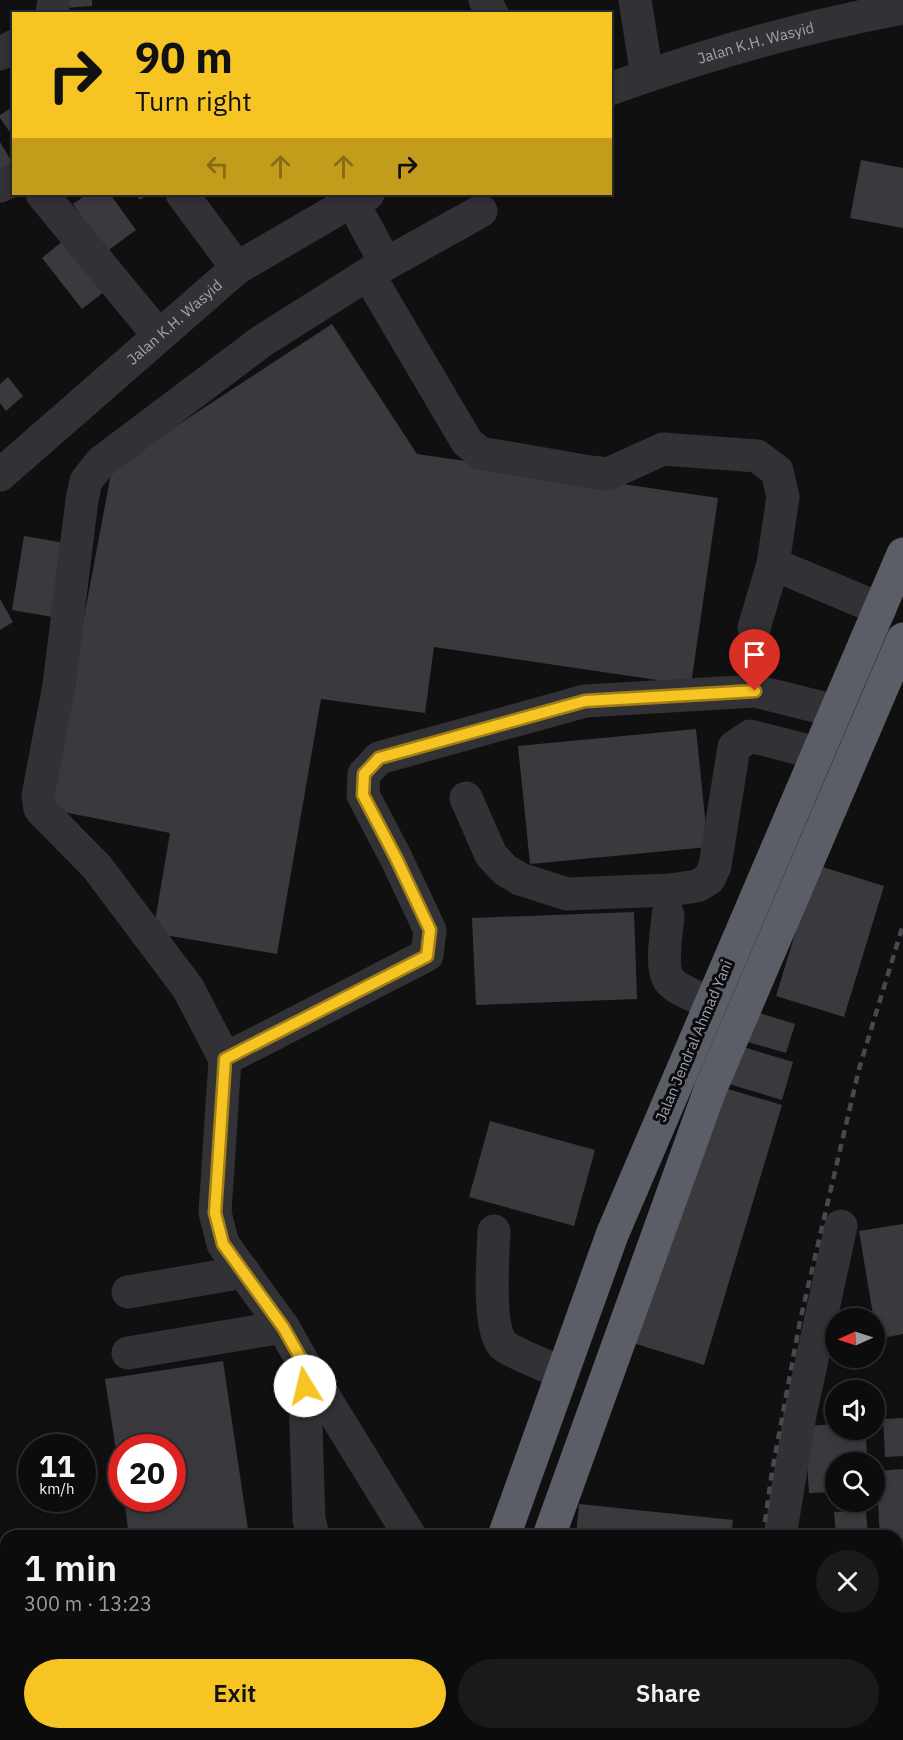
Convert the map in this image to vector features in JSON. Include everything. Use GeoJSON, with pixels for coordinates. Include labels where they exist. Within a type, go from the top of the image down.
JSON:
{"type":"FeatureCollection","features":[{"type":"Feature","properties":{"kind":"highway","name":"Jalan Jendral Ahmad Yani"},"geometry":{"type":"LineString","coordinates":[[506,1530],[612,1235],[903,554]]}},
{"type":"Feature","properties":{"kind":"highway"},"geometry":{"type":"LineString","coordinates":[[551,1530],[710,1090],[903,639]]}},
{"type":"Feature","properties":{"kind":"street"},"geometry":{"type":"LineString","coordinates":[[635,0],[647,76]]}},
{"type":"Feature","properties":{"kind":"street","name":"Jalan K.H. Wasyid"},"geometry":{"type":"LineString","coordinates":[[612,88],[737,46],[839,20],[903,8]]}},
{"type":"Feature","properties":{"kind":"street"},"geometry":{"type":"LineString","coordinates":[[43,195],[159,336]]}},
{"type":"Feature","properties":{"kind":"street"},"geometry":{"type":"LineString","coordinates":[[183,195],[237,268]]}},
{"type":"Feature","properties":{"kind":"street"},"geometry":{"type":"LineString","coordinates":[[360,197],[377,269],[467,442],[480,453],[608,474],[663,450],[757,456],[777,471],[783,497],[773,564],[754,628]]}},
{"type":"Feature","properties":{"kind":"street","name":"Jalan K.H. Wasyid"},"geometry":{"type":"LineString","coordinates":[[0,476],[237,268],[360,197]]}},
{"type":"Feature","properties":{"kind":"street"},"geometry":{"type":"LineString","coordinates":[[406,1530],[283,1327],[223,1244],[215,1213],[225,1059],[188,988],[97,867],[40,809],[38,796],[59,685],[82,500],[86,482],[101,462],[262,340],[377,269],[481,212]]}},
{"type":"Feature","properties":{"kind":"street"},"geometry":{"type":"LineString","coordinates":[[773,564],[880,609]]}},
{"type":"Feature","properties":{"kind":"street"},"geometry":{"type":"LineString","coordinates":[[225,1059],[427,956],[430,930],[363,795],[364,774],[379,758],[585,701],[755,691],[835,711]]}},
{"type":"Feature","properties":{"kind":"street"},"geometry":{"type":"LineString","coordinates":[[466,798],[491,855],[505,870],[529,882],[567,894],[670,890],[697,886],[709,879],[716,866],[734,747],[750,736],[817,753]]}},
{"type":"Feature","properties":{"kind":"street"},"geometry":{"type":"LineString","coordinates":[[668,915],[664,966],[669,979],[678,987],[710,1003]]}},
{"type":"Feature","properties":{"kind":"street"},"geometry":{"type":"LineString","coordinates":[[781,1530],[800,1415],[841,1226]]}},
{"type":"Feature","properties":{"kind":"street"},"geometry":{"type":"LineString","coordinates":[[494,1231],[493,1314],[497,1334],[504,1346],[561,1372]]}},
{"type":"Feature","properties":{"kind":"street"},"geometry":{"type":"LineString","coordinates":[[128,1292],[244,1272]]}},
{"type":"Feature","properties":{"kind":"street"},"geometry":{"type":"LineString","coordinates":[[128,1353],[283,1327]]}},
{"type":"Feature","properties":{"kind":"street"},"geometry":{"type":"LineString","coordinates":[[304,1364],[309,1519],[312,1530]]}},
{"type":"Feature","properties":{"kind":"building"},"geometry":{"type":"Polygon","coordinates":[[[64,0],[92,0],[92,6],[65,8],[64,0]]]}},
{"type":"Feature","properties":{"kind":"building"},"geometry":{"type":"Polygon","coordinates":[[[12,107],[12,135],[0,118],[0,115],[12,107]]]}},
{"type":"Feature","properties":{"kind":"building"},"geometry":{"type":"Polygon","coordinates":[[[0,142],[12,162],[12,167],[0,176],[0,142]]]}},
{"type":"Feature","properties":{"kind":"building"},"geometry":{"type":"Polygon","coordinates":[[[861,160],[903,168],[903,228],[850,218],[861,160]]]}},
{"type":"Feature","properties":{"kind":"building"},"geometry":{"type":"Polygon","coordinates":[[[86,195],[111,195],[136,230],[106,252],[73,204],[86,195]]]}},
{"type":"Feature","properties":{"kind":"building"},"geometry":{"type":"Polygon","coordinates":[[[136,195],[147,195],[140,200],[136,195]]]}},
{"type":"Feature","properties":{"kind":"building"},"geometry":{"type":"Polygon","coordinates":[[[64,240],[104,292],[82,309],[42,258],[64,240]]]}},
{"type":"Feature","properties":{"kind":"building"},"geometry":{"type":"Polygon","coordinates":[[[332,324],[417,454],[718,498],[691,685],[434,647],[425,713],[321,699],[277,954],[153,933],[170,833],[48,809],[112,468],[332,324]]]}},
{"type":"Feature","properties":{"kind":"building"},"geometry":{"type":"Polygon","coordinates":[[[8,377],[23,396],[6,411],[0,403],[0,384],[8,377]]]}},
{"type":"Feature","properties":{"kind":"building"},"geometry":{"type":"Polygon","coordinates":[[[24,536],[71,544],[58,618],[12,610],[24,536]]]}},
{"type":"Feature","properties":{"kind":"building"},"geometry":{"type":"Polygon","coordinates":[[[0,599],[13,622],[0,630],[0,599]]]}},
{"type":"Feature","properties":{"kind":"building"},"geometry":{"type":"Polygon","coordinates":[[[696,729],[708,847],[530,864],[518,746],[696,729]]]}},
{"type":"Feature","properties":{"kind":"building"},"geometry":{"type":"Polygon","coordinates":[[[816,865],[884,886],[844,1017],[776,996],[816,865]]]}},
{"type":"Feature","properties":{"kind":"building"},"geometry":{"type":"Polygon","coordinates":[[[634,912],[637,999],[476,1005],[472,918],[634,912]]]}},
{"type":"Feature","properties":{"kind":"building"},"geometry":{"type":"Polygon","coordinates":[[[756,1012],[795,1024],[786,1053],[748,1042],[756,1012]]]}},
{"type":"Feature","properties":{"kind":"building"},"geometry":{"type":"Polygon","coordinates":[[[740,1046],[793,1062],[782,1100],[729,1084],[740,1046]]]}},
{"type":"Feature","properties":{"kind":"building"},"geometry":{"type":"Polygon","coordinates":[[[711,1084],[782,1105],[704,1365],[633,1343],[711,1084]]]}},
{"type":"Feature","properties":{"kind":"building"},"geometry":{"type":"Polygon","coordinates":[[[490,1121],[595,1150],[574,1226],[469,1197],[490,1121]]]}},
{"type":"Feature","properties":{"kind":"building"},"geometry":{"type":"Polygon","coordinates":[[[903,1224],[903,1334],[885,1337],[885,1308],[872,1308],[859,1231],[903,1224]]]}},
{"type":"Feature","properties":{"kind":"building"},"geometry":{"type":"Polygon","coordinates":[[[223,1361],[248,1530],[128,1530],[126,1512],[186,1512],[186,1434],[114,1434],[105,1379],[223,1361]]]}},
{"type":"Feature","properties":{"kind":"building"},"geometry":{"type":"Polygon","coordinates":[[[903,1418],[903,1456],[885,1457],[885,1419],[903,1418]]]}},
{"type":"Feature","properties":{"kind":"building"},"geometry":{"type":"Polygon","coordinates":[[[825,1425],[825,1440],[866,1440],[867,1452],[825,1452],[825,1492],[809,1493],[805,1426],[825,1425]]]}},
{"type":"Feature","properties":{"kind":"building"},"geometry":{"type":"Polygon","coordinates":[[[903,1469],[903,1530],[880,1530],[879,1512],[885,1512],[885,1470],[903,1469]]]}},
{"type":"Feature","properties":{"kind":"building"},"geometry":{"type":"Polygon","coordinates":[[[579,1504],[733,1520],[732,1530],[577,1530],[579,1504]]]}},
{"type":"Feature","properties":{"kind":"building"},"geometry":{"type":"Polygon","coordinates":[[[834,1512],[866,1512],[868,1530],[836,1530],[834,1512]]]}},
{"type":"Feature","properties":{"kind":"railway"},"geometry":{"type":"LineString","coordinates":[[764,1530],[772,1472],[800,1321],[859,1069],[903,925]]}},
{"type":"Feature","properties":{"kind":"route"},"geometry":{"type":"LineString","coordinates":[[305,1386],[304,1364],[283,1327],[223,1244],[215,1213],[225,1059],[427,956],[430,930],[363,795],[364,774],[379,758],[585,701],[755,691]]}}]}
